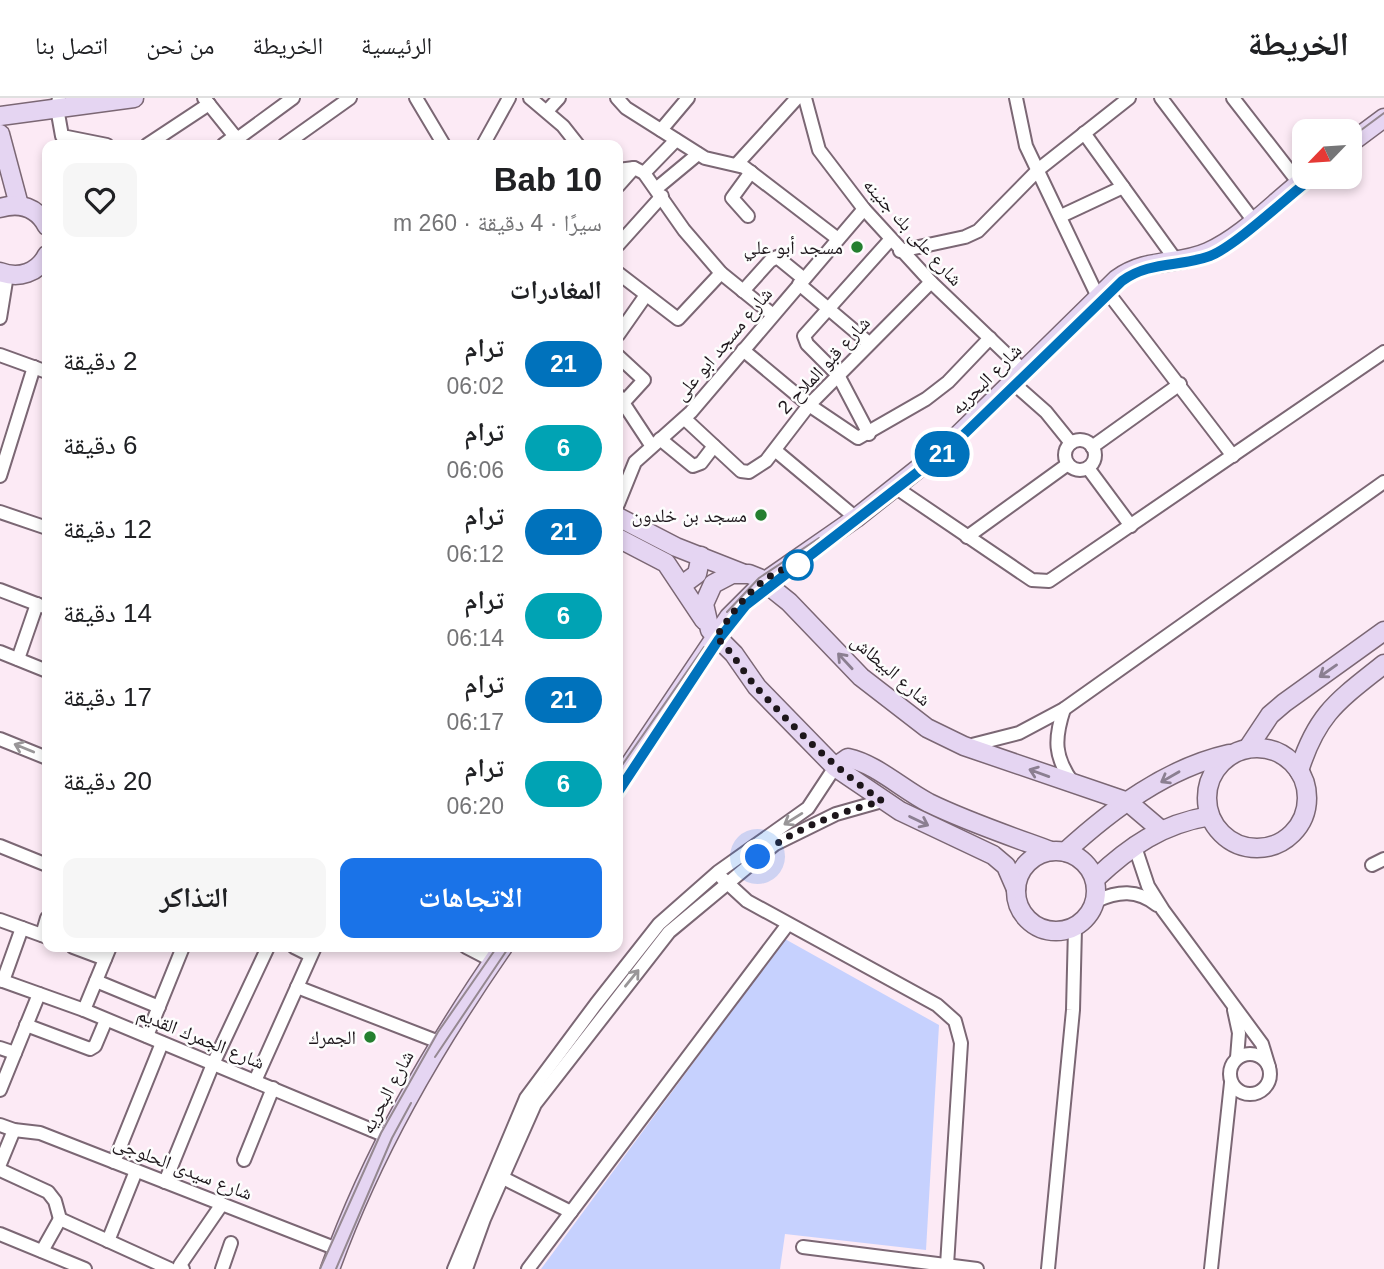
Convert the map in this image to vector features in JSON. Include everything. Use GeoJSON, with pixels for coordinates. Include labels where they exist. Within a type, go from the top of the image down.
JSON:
{"type":"FeatureCollection","features":[{"type":"Feature","properties":{"kind":"street"},"geometry":{"type":"LineString","coordinates":[[154,140],[207,101],[238,140],[293,98]]}},
{"type":"Feature","properties":{"kind":"street"},"geometry":{"type":"LineString","coordinates":[[291,140],[351,98]]}},
{"type":"Feature","properties":{"kind":"street"},"geometry":{"type":"LineString","coordinates":[[416,98],[441,140]]}},
{"type":"Feature","properties":{"kind":"street"},"geometry":{"type":"LineString","coordinates":[[486,140],[509,98]]}},
{"type":"Feature","properties":{"kind":"street"},"geometry":{"type":"LineString","coordinates":[[530,98],[547,111],[573,140]]}},
{"type":"Feature","properties":{"kind":"street"},"geometry":{"type":"LineString","coordinates":[[547,111],[559,98]]}},
{"type":"Feature","properties":{"kind":"street"},"geometry":{"type":"LineString","coordinates":[[617,98],[698,154],[737,164],[751,172],[838,239]]}},
{"type":"Feature","properties":{"kind":"street"},"geometry":{"type":"LineString","coordinates":[[661,130],[688,98]]}},
{"type":"Feature","properties":{"kind":"street"},"geometry":{"type":"LineString","coordinates":[[737,164],[797,98]]}},
{"type":"Feature","properties":{"kind":"street","name":"شارع على بك جنينه"},"geometry":{"type":"LineString","coordinates":[[805,98],[819,150],[864,209],[900,251],[990,338],[1071,443]]}},
{"type":"Feature","properties":{"kind":"street"},"geometry":{"type":"LineString","coordinates":[[1016,98],[1020,130],[1102,294],[1180,384],[1233,456]]}},
{"type":"Feature","properties":{"kind":"street"},"geometry":{"type":"LineString","coordinates":[[900,251],[965,237],[978,231],[1039,169],[1128,98]]}},
{"type":"Feature","properties":{"kind":"street"},"geometry":{"type":"LineString","coordinates":[[1161,98],[1253,220]]}},
{"type":"Feature","properties":{"kind":"street"},"geometry":{"type":"LineString","coordinates":[[1233,98],[1292,167]]}},
{"type":"Feature","properties":{"kind":"street"},"geometry":{"type":"LineString","coordinates":[[0,116],[58,103],[127,99]]}},
{"type":"Feature","properties":{"kind":"street"},"geometry":{"type":"LineString","coordinates":[[58,103],[62,136],[82,140]]}},
{"type":"Feature","properties":{"kind":"street"},"geometry":{"type":"LineString","coordinates":[[1362,134],[1384,118]]}},
{"type":"Feature","properties":{"kind":"street"},"geometry":{"type":"LineString","coordinates":[[1084,133],[1175,259]]}},
{"type":"Feature","properties":{"kind":"street"},"geometry":{"type":"LineString","coordinates":[[0,134],[19,205]]}},
{"type":"Feature","properties":{"kind":"street"},"geometry":{"type":"LineString","coordinates":[[623,182],[676,140]]}},
{"type":"Feature","properties":{"kind":"street"},"geometry":{"type":"LineString","coordinates":[[623,239],[660,192],[698,154]]}},
{"type":"Feature","properties":{"kind":"street"},"geometry":{"type":"LineString","coordinates":[[623,170],[639,170],[660,192],[684,230],[721,273],[773,315]]}},
{"type":"Feature","properties":{"kind":"street"},"geometry":{"type":"LineString","coordinates":[[748,216],[732,198],[751,172]]}},
{"type":"Feature","properties":{"kind":"street"},"geometry":{"type":"LineString","coordinates":[[1061,216],[1123,187]]}},
{"type":"Feature","properties":{"kind":"street","name":"شارع البحريه"},"geometry":{"type":"LineString","coordinates":[[623,775],[716,636],[737,608],[764,582],[856,518],[948,445],[1102,294],[1137,267],[1210,251],[1292,189]]}},
{"type":"Feature","properties":{"kind":"street"},"geometry":{"type":"LineString","coordinates":[[0,208],[19,205],[42,216]]}},
{"type":"Feature","properties":{"kind":"street","name":"شارع مسجد ابو على"},"geometry":{"type":"LineString","coordinates":[[623,491],[635,461],[685,419],[864,209]]}},
{"type":"Feature","properties":{"kind":"street"},"geometry":{"type":"LineString","coordinates":[[864,436],[838,375],[804,339],[890,240]]}},
{"type":"Feature","properties":{"kind":"street"},"geometry":{"type":"LineString","coordinates":[[743,292],[770,261],[777,257],[869,344]]}},
{"type":"Feature","properties":{"kind":"street"},"geometry":{"type":"LineString","coordinates":[[0,318],[4,273],[24,275],[42,264]]}},
{"type":"Feature","properties":{"kind":"street"},"geometry":{"type":"LineString","coordinates":[[623,281],[678,319],[721,273]]}},
{"type":"Feature","properties":{"kind":"street","name":"شارع قبو الملاح 2"},"geometry":{"type":"LineString","coordinates":[[714,446],[741,471],[746,472],[776,451],[809,405],[931,282]]}},
{"type":"Feature","properties":{"kind":"street"},"geometry":{"type":"LineString","coordinates":[[623,328],[646,295]]}},
{"type":"Feature","properties":{"kind":"street"},"geometry":{"type":"LineString","coordinates":[[864,436],[948,382],[990,338]]}},
{"type":"Feature","properties":{"kind":"street"},"geometry":{"type":"LineString","coordinates":[[743,350],[809,405],[864,436]]}},
{"type":"Feature","properties":{"kind":"street"},"geometry":{"type":"LineString","coordinates":[[895,487],[1032,580],[1040,582],[1056,578],[1384,352]]}},
{"type":"Feature","properties":{"kind":"street"},"geometry":{"type":"LineString","coordinates":[[0,355],[42,370]]}},
{"type":"Feature","properties":{"kind":"street"},"geometry":{"type":"LineString","coordinates":[[623,361],[644,380],[623,397]]}},
{"type":"Feature","properties":{"kind":"street"},"geometry":{"type":"LineString","coordinates":[[0,476],[34,367]]}},
{"type":"Feature","properties":{"kind":"street"},"geometry":{"type":"LineString","coordinates":[[1092,447],[1180,384]]}},
{"type":"Feature","properties":{"kind":"street"},"geometry":{"type":"LineString","coordinates":[[623,403],[656,442],[693,467],[701,463],[714,446],[685,419]]}},
{"type":"Feature","properties":{"kind":"street"},"geometry":{"type":"LineString","coordinates":[[1086,442],[1092,447],[1095,454],[1088,468],[1073,469],[1068,464],[1066,449],[1071,443],[1086,442]]}},
{"type":"Feature","properties":{"kind":"street"},"geometry":{"type":"LineString","coordinates":[[776,451],[856,518]]}},
{"type":"Feature","properties":{"kind":"street"},"geometry":{"type":"LineString","coordinates":[[967,537],[1068,464]]}},
{"type":"Feature","properties":{"kind":"street"},"geometry":{"type":"LineString","coordinates":[[1088,468],[1131,526]]}},
{"type":"Feature","properties":{"kind":"street"},"geometry":{"type":"LineString","coordinates":[[964,746],[1019,733],[1064,709],[1384,482]]}},
{"type":"Feature","properties":{"kind":"street"},"geometry":{"type":"LineString","coordinates":[[0,512],[42,526]]}},
{"type":"Feature","properties":{"kind":"street","name":"شارع البيطاش"},"geometry":{"type":"LineString","coordinates":[[623,519],[764,582],[789,602],[861,677],[891,703],[927,728],[964,746],[1128,802]]}},
{"type":"Feature","properties":{"kind":"street"},"geometry":{"type":"LineString","coordinates":[[454,1269],[526,1098],[600,1008],[721,877],[808,808],[835,767],[848,758],[861,761],[902,788],[946,811],[1078,857],[1095,879],[1096,901],[1084,921],[1074,928],[1047,931],[1034,925],[1024,915],[1010,873],[993,855],[882,801],[835,767],[757,687],[716,636],[666,563],[623,541]]}},
{"type":"Feature","properties":{"kind":"street"},"geometry":{"type":"LineString","coordinates":[[682,585],[697,574],[701,556]]}},
{"type":"Feature","properties":{"kind":"street"},"geometry":{"type":"LineString","coordinates":[[716,636],[704,604],[713,584],[732,574],[742,573]]}},
{"type":"Feature","properties":{"kind":"street"},"geometry":{"type":"LineString","coordinates":[[0,590],[42,606],[18,659]]}},
{"type":"Feature","properties":{"kind":"street"},"geometry":{"type":"LineString","coordinates":[[1016,889],[1027,863],[1058,851],[1128,802],[1195,763],[1240,750],[1277,752],[1299,771],[1306,791],[1306,805],[1295,831],[1284,840],[1270,846],[1241,845],[1228,839],[1210,816],[1208,787],[1221,762],[1240,750],[1270,715],[1384,631]]}},
{"type":"Feature","properties":{"kind":"street"},"geometry":{"type":"LineString","coordinates":[[0,652],[42,669]]}},
{"type":"Feature","properties":{"kind":"street"},"geometry":{"type":"LineString","coordinates":[[1299,771],[1312,733],[1322,717],[1384,664]]}},
{"type":"Feature","properties":{"kind":"street"},"geometry":{"type":"LineString","coordinates":[[1064,709],[1056,732],[1056,752],[1063,770],[1075,786]]}},
{"type":"Feature","properties":{"kind":"street"},"geometry":{"type":"LineString","coordinates":[[0,740],[42,756]]}},
{"type":"Feature","properties":{"kind":"street"},"geometry":{"type":"LineString","coordinates":[[721,877],[807,827],[836,814],[882,801]]}},
{"type":"Feature","properties":{"kind":"street"},"geometry":{"type":"LineString","coordinates":[[1128,802],[1161,830]]}},
{"type":"Feature","properties":{"kind":"street"},"geometry":{"type":"LineString","coordinates":[[1095,879],[1134,844],[1186,820],[1210,816]]}},
{"type":"Feature","properties":{"kind":"street"},"geometry":{"type":"LineString","coordinates":[[1134,844],[1148,886],[1163,910],[1262,1044],[1269,1067],[1267,1085],[1255,1094],[1241,1093],[1231,1083]]}},
{"type":"Feature","properties":{"kind":"street"},"geometry":{"type":"LineString","coordinates":[[0,846],[42,863]]}},
{"type":"Feature","properties":{"kind":"street"},"geometry":{"type":"LineString","coordinates":[[1371,865],[1384,859]]}},
{"type":"Feature","properties":{"kind":"street"},"geometry":{"type":"LineString","coordinates":[[721,877],[747,901],[937,1005],[955,1020],[961,1043],[947,1265]]}},
{"type":"Feature","properties":{"kind":"street"},"geometry":{"type":"LineString","coordinates":[[1096,901],[1125,892],[1139,895],[1163,910]]}},
{"type":"Feature","properties":{"kind":"street"},"geometry":{"type":"LineString","coordinates":[[0,920],[42,935]]}},
{"type":"Feature","properties":{"kind":"street"},"geometry":{"type":"LineString","coordinates":[[528,1269],[788,924]]}},
{"type":"Feature","properties":{"kind":"street"},"geometry":{"type":"LineString","coordinates":[[2,980],[22,928]]}},
{"type":"Feature","properties":{"kind":"street"},"geometry":{"type":"LineString","coordinates":[[1048,1269],[1073,1010],[1074,928]]}},
{"type":"Feature","properties":{"kind":"street"},"geometry":{"type":"LineString","coordinates":[[147,1036],[181,952]]}},
{"type":"Feature","properties":{"kind":"street"},"geometry":{"type":"LineString","coordinates":[[165,1182],[213,1064],[266,952]]}},
{"type":"Feature","properties":{"kind":"street"},"geometry":{"type":"LineString","coordinates":[[255,1081],[313,952]]}},
{"type":"Feature","properties":{"kind":"street"},"geometry":{"type":"LineString","coordinates":[[84,1010],[108,953]]}},
{"type":"Feature","properties":{"kind":"street","name":"شارع البحريه"},"geometry":{"type":"LineString","coordinates":[[330,1269],[386,1136],[439,1042],[498,954]]}},
{"type":"Feature","properties":{"kind":"street","name":"شارع الجمرك القديم"},"geometry":{"type":"LineString","coordinates":[[2,980],[84,1010],[386,1136]]}},
{"type":"Feature","properties":{"kind":"street"},"geometry":{"type":"LineString","coordinates":[[96,981],[159,1007]]}},
{"type":"Feature","properties":{"kind":"street"},"geometry":{"type":"LineString","coordinates":[[297,987],[439,1042]]}},
{"type":"Feature","properties":{"kind":"street"},"geometry":{"type":"LineString","coordinates":[[0,1090],[39,994]]}},
{"type":"Feature","properties":{"kind":"street"},"geometry":{"type":"LineString","coordinates":[[1211,1269],[1231,1083],[1229,1072],[1237,1058],[1239,1033],[1231,1003]]}},
{"type":"Feature","properties":{"kind":"street"},"geometry":{"type":"LineString","coordinates":[[466,1269],[535,1104],[600,1008]]}},
{"type":"Feature","properties":{"kind":"street"},"geometry":{"type":"LineString","coordinates":[[26,1025],[90,1049],[95,1046],[106,1020]]}},
{"type":"Feature","properties":{"kind":"street"},"geometry":{"type":"LineString","coordinates":[[114,1162],[162,1043]]}},
{"type":"Feature","properties":{"kind":"street"},"geometry":{"type":"LineString","coordinates":[[0,1048],[15,1053]]}},
{"type":"Feature","properties":{"kind":"street"},"geometry":{"type":"LineString","coordinates":[[1237,1058],[1255,1055],[1269,1067]]}},
{"type":"Feature","properties":{"kind":"street"},"geometry":{"type":"LineString","coordinates":[[244,1160],[273,1088]]}},
{"type":"Feature","properties":{"kind":"street","name":"شارع سيدى الحلوجى"},"geometry":{"type":"LineString","coordinates":[[0,1125],[13,1130],[40,1133],[337,1249]]}},
{"type":"Feature","properties":{"kind":"street"},"geometry":{"type":"LineString","coordinates":[[0,1164],[13,1130]]}},
{"type":"Feature","properties":{"kind":"street"},"geometry":{"type":"LineString","coordinates":[[0,1170],[48,1192],[55,1201],[60,1219],[42,1251]]}},
{"type":"Feature","properties":{"kind":"street"},"geometry":{"type":"LineString","coordinates":[[108,1241],[136,1171]]}},
{"type":"Feature","properties":{"kind":"street"},"geometry":{"type":"LineString","coordinates":[[503,1178],[571,1212]]}},
{"type":"Feature","properties":{"kind":"street"},"geometry":{"type":"LineString","coordinates":[[183,1269],[180,1265],[222,1204]]}},
{"type":"Feature","properties":{"kind":"street"},"geometry":{"type":"LineString","coordinates":[[60,1219],[170,1269]]}},
{"type":"Feature","properties":{"kind":"street"},"geometry":{"type":"LineString","coordinates":[[0,1234],[85,1269]]}},
{"type":"Feature","properties":{"kind":"street"},"geometry":{"type":"LineString","coordinates":[[222,1269],[231,1243]]}},
{"type":"Feature","properties":{"kind":"street"},"geometry":{"type":"LineString","coordinates":[[803,1247],[977,1269]]}},
{"type":"Feature","properties":{"kind":"water"},"geometry":{"type":"Polygon","coordinates":[[[785,939],[939,1025],[926,1250],[785,1234],[780,1269],[541,1269],[785,939]]]}},
{"type":"Feature","properties":{"kind":"tram line"},"geometry":{"type":"LineString","coordinates":[[1362,129],[1384,113]]}},
{"type":"Feature","properties":{"kind":"tram line","name":"21"},"geometry":{"type":"LineString","coordinates":[[623,785],[719,639],[746,605],[954,444],[1122,281],[1142,269],[1210,256],[1226,247],[1298,189]]}},
{"type":"Feature","properties":{"kind":"tram line"},"geometry":{"type":"LineString","coordinates":[[623,784],[719,640],[746,605],[954,444],[1122,281],[1143,270],[1199,259],[1221,251],[1299,189]]}},
{"type":"Feature","properties":{"kind":"tram line"},"geometry":{"type":"LineString","coordinates":[[727,612],[759,578],[819,538]]}},
{"type":"Feature","properties":{"kind":"tram line"},"geometry":{"type":"LineString","coordinates":[[623,764],[704,647]]}},
{"type":"Feature","properties":{"kind":"tram line"},"geometry":{"type":"LineString","coordinates":[[320,1269],[381,1133],[438,1032],[494,952]]}},
{"type":"Feature","properties":{"kind":"tram line"},"geometry":{"type":"LineString","coordinates":[[435,1057],[506,952]]}},
{"type":"Feature","properties":{"kind":"tram line"},"geometry":{"type":"LineString","coordinates":[[336,1269],[392,1138],[411,1103]]}},
{"type":"Feature","properties":{"kind":"place","name":"مسجد أبو علي"},"geometry":{"type":"Point","coordinates":[857,247]}},
{"type":"Feature","properties":{"kind":"place","name":"مسجد بن خلدون"},"geometry":{"type":"Point","coordinates":[761,515]}},
{"type":"Feature","properties":{"kind":"place","name":"الجمرك"},"geometry":{"type":"Point","coordinates":[370,1037]}},
{"type":"Feature","properties":{"kind":"route"},"geometry":{"type":"LineString","coordinates":[[758,857],[775,844],[818,821],[882,801],[835,767],[757,687],[734,654],[716,637],[747,596],[786,567],[798,565]]}}]}
